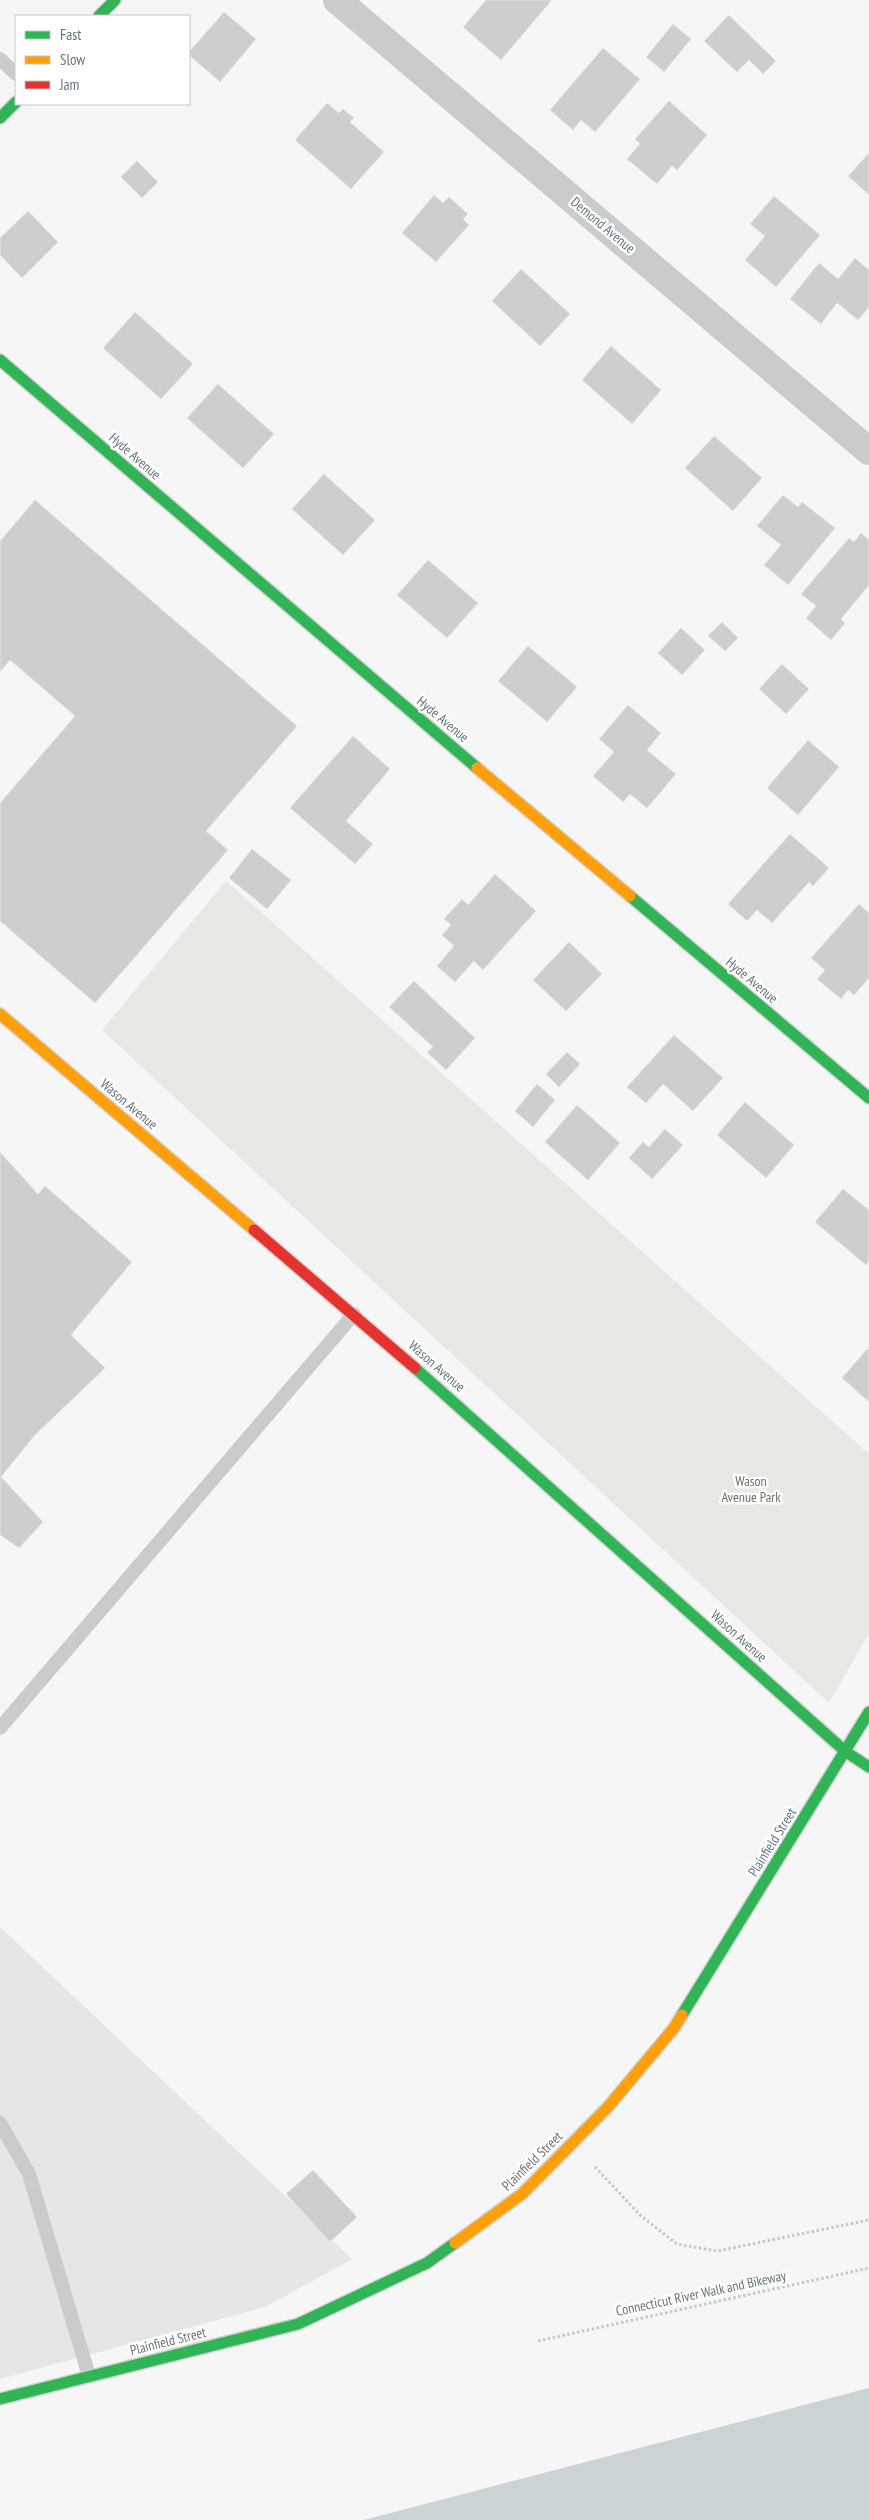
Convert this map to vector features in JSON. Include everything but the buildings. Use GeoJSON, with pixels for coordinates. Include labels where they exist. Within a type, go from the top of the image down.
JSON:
{"type":"FeatureCollection","features":[{"type":"Feature","properties":{"kind":"street"},"geometry":{"type":"LineString","coordinates":[[100,15],[115,0]]}},
{"type":"Feature","properties":{"kind":"street","name":"Demond Avenue"},"geometry":{"type":"LineString","coordinates":[[337,0],[869,451]]}},
{"type":"Feature","properties":{"kind":"street"},"geometry":{"type":"LineString","coordinates":[[0,118],[15,103]]}},
{"type":"Feature","properties":{"kind":"street","name":"Hyde Avenue"},"geometry":{"type":"LineString","coordinates":[[0,360],[391,695],[869,1098]]}},
{"type":"Feature","properties":{"kind":"street","name":"Wason Avenue"},"geometry":{"type":"LineString","coordinates":[[0,1014],[354,1314],[453,1400],[846,1752],[869,1767]]}},
{"type":"Feature","properties":{"kind":"street","name":"Plainfield Street"},"geometry":{"type":"LineString","coordinates":[[0,2398],[298,2324],[427,2262],[522,2194],[608,2107],[674,2028],[869,1712]]}},
{"type":"Feature","properties":{"kind":"lane"},"geometry":{"type":"LineString","coordinates":[[0,59],[15,73]]}},
{"type":"Feature","properties":{"kind":"lane"},"geometry":{"type":"LineString","coordinates":[[0,1728],[354,1314]]}},
{"type":"Feature","properties":{"kind":"lane"},"geometry":{"type":"LineString","coordinates":[[0,2123],[29,2174],[89,2376]]}},
{"type":"Feature","properties":{"kind":"path"},"geometry":{"type":"LineString","coordinates":[[574,2142],[641,2216],[677,2244],[717,2251],[869,2220]]}},
{"type":"Feature","properties":{"kind":"path","name":"Connecticut River Walk and Bikeway"},"geometry":{"type":"LineString","coordinates":[[538,2341],[869,2268]]}},
{"type":"Feature","properties":{"kind":"shaded area"},"geometry":{"type":"Polygon","coordinates":[[[0,1927],[352,2259],[265,2307],[0,2379],[0,1927]]]}},
{"type":"Feature","properties":{"kind":"shaded area"},"geometry":{"type":"Polygon","coordinates":[[[869,2388],[869,2520],[364,2520],[869,2388]]]}},
{"type":"Feature","properties":{"kind":"green space","name":"Wason Avenue Park"},"geometry":{"type":"Polygon","coordinates":[[[226,881],[869,1454],[869,1633],[829,1703],[102,1030],[226,881]]]}},
{"type":"Feature","properties":{"kind":"traffic: fast"},"geometry":{"type":"LineString","coordinates":[[100,15],[115,0]]}},
{"type":"Feature","properties":{"kind":"traffic: fast"},"geometry":{"type":"LineString","coordinates":[[0,118],[15,103]]}},
{"type":"Feature","properties":{"kind":"traffic: fast"},"geometry":{"type":"LineString","coordinates":[[0,360],[477,768]]}},
{"type":"Feature","properties":{"kind":"traffic: fast"},"geometry":{"type":"LineString","coordinates":[[630,896],[869,1098]]}},
{"type":"Feature","properties":{"kind":"traffic: fast"},"geometry":{"type":"LineString","coordinates":[[415,1368],[846,1752],[869,1767]]}},
{"type":"Feature","properties":{"kind":"traffic: fast"},"geometry":{"type":"LineString","coordinates":[[682,2015],[869,1712]]}},
{"type":"Feature","properties":{"kind":"traffic: fast"},"geometry":{"type":"LineString","coordinates":[[0,2399],[298,2324],[427,2263],[455,2243]]}},
{"type":"Feature","properties":{"kind":"traffic: slow"},"geometry":{"type":"LineString","coordinates":[[477,768],[630,896]]}},
{"type":"Feature","properties":{"kind":"traffic: slow"},"geometry":{"type":"LineString","coordinates":[[0,1014],[254,1230]]}},
{"type":"Feature","properties":{"kind":"traffic: slow"},"geometry":{"type":"LineString","coordinates":[[455,2243],[522,2194],[608,2107],[674,2028],[682,2015]]}},
{"type":"Feature","properties":{"kind":"traffic: jam"},"geometry":{"type":"LineString","coordinates":[[254,1230],[415,1368]]}}]}
